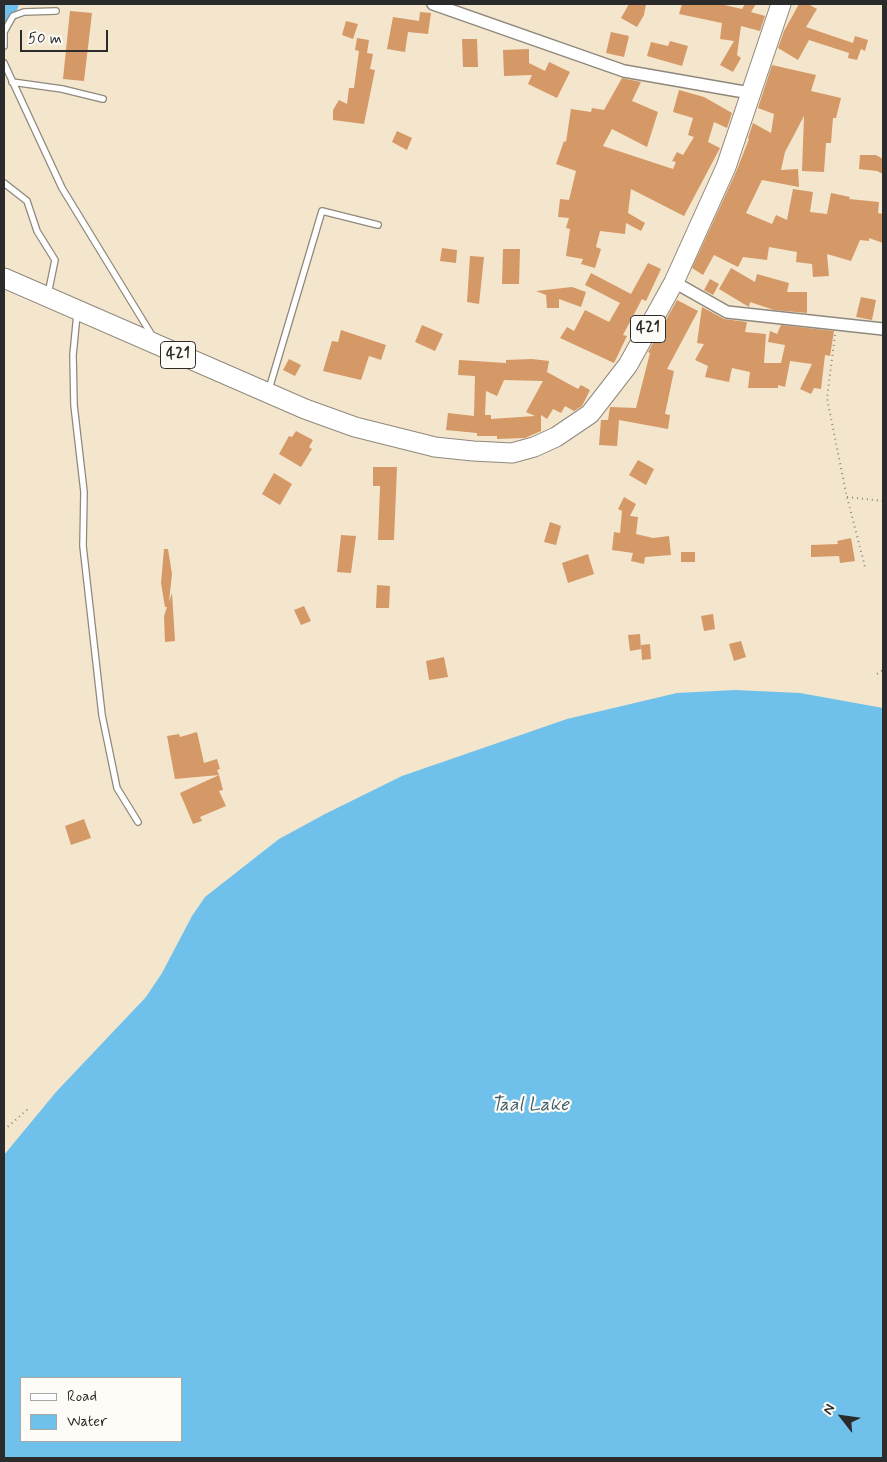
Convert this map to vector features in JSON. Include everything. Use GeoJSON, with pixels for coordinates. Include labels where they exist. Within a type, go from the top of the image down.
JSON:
{"type":"FeatureCollection","features":[{"type":"Feature","properties":{"kind":"main road","name":"421"},"geometry":{"type":"LineString","coordinates":[[4,278],[268,394],[355,427],[435,447],[512,453],[534,447],[556,437],[590,414],[628,365],[674,282],[726,167],[781,4]]}},
{"type":"Feature","properties":{"kind":"street"},"geometry":{"type":"LineString","coordinates":[[433,4],[624,71],[750,93]]}},
{"type":"Feature","properties":{"kind":"street"},"geometry":{"type":"LineString","coordinates":[[674,282],[727,312],[836,326],[883,329]]}},
{"type":"Feature","properties":{"kind":"lane"},"geometry":{"type":"LineString","coordinates":[[4,46],[4,32],[13,16],[24,12],[56,11]]}},
{"type":"Feature","properties":{"kind":"lane"},"geometry":{"type":"LineString","coordinates":[[4,63],[62,188],[158,345]]}},
{"type":"Feature","properties":{"kind":"lane"},"geometry":{"type":"LineString","coordinates":[[12,82],[62,89],[103,99]]}},
{"type":"Feature","properties":{"kind":"lane"},"geometry":{"type":"LineString","coordinates":[[4,183],[27,201],[37,231],[55,260],[48,298]]}},
{"type":"Feature","properties":{"kind":"lane"},"geometry":{"type":"LineString","coordinates":[[268,394],[322,211],[378,225]]}},
{"type":"Feature","properties":{"kind":"lane"},"geometry":{"type":"LineString","coordinates":[[78,310],[73,355],[74,405],[84,492],[83,546],[102,715],[117,788],[138,822]]}},
{"type":"Feature","properties":{"kind":"path"},"geometry":{"type":"LineString","coordinates":[[836,326],[827,398],[847,496],[865,567]]}},
{"type":"Feature","properties":{"kind":"path"},"geometry":{"type":"LineString","coordinates":[[847,496],[883,501]]}},
{"type":"Feature","properties":{"kind":"path"},"geometry":{"type":"LineString","coordinates":[[877,674],[883,670]]}},
{"type":"Feature","properties":{"kind":"path"},"geometry":{"type":"LineString","coordinates":[[4,1130],[28,1109]]}},
{"type":"Feature","properties":{"kind":"water","name":"Taal Lake"},"geometry":{"type":"Polygon","coordinates":[[[735,690],[800,693],[883,708],[883,1458],[4,1458],[4,1155],[56,1092],[146,997],[162,973],[192,916],[205,897],[279,839],[402,776],[567,719],[677,693],[735,690]]]}},
{"type":"Feature","properties":{"kind":"building"},"geometry":{"type":"Polygon","coordinates":[[[629,4],[646,4],[644,15],[637,27],[621,18],[629,4]]]}},
{"type":"Feature","properties":{"kind":"building"},"geometry":{"type":"Polygon","coordinates":[[[682,4],[720,4],[742,9],[745,4],[756,4],[751,12],[765,16],[760,31],[741,26],[737,55],[741,58],[733,72],[720,65],[734,41],[720,39],[722,23],[679,14],[682,4]]]}},
{"type":"Feature","properties":{"kind":"building"},"geometry":{"type":"Polygon","coordinates":[[[799,4],[808,4],[817,9],[806,27],[853,43],[855,36],[868,40],[865,51],[861,49],[857,60],[848,58],[849,53],[809,40],[798,60],[778,48],[784,31],[799,4]]]}},
{"type":"Feature","properties":{"kind":"building"},"geometry":{"type":"Polygon","coordinates":[[[70,11],[92,13],[84,81],[63,79],[70,11]]]}},
{"type":"Feature","properties":{"kind":"building"},"geometry":{"type":"Polygon","coordinates":[[[420,12],[431,13],[428,34],[408,32],[405,52],[387,49],[393,17],[419,21],[420,12]]]}},
{"type":"Feature","properties":{"kind":"building"},"geometry":{"type":"Polygon","coordinates":[[[346,21],[358,24],[353,39],[342,35],[346,21]]]}},
{"type":"Feature","properties":{"kind":"building"},"geometry":{"type":"Polygon","coordinates":[[[611,32],[629,36],[624,57],[606,53],[611,32]]]}},
{"type":"Feature","properties":{"kind":"building"},"geometry":{"type":"Polygon","coordinates":[[[357,38],[369,40],[367,53],[373,54],[370,69],[375,70],[364,124],[333,120],[333,110],[339,100],[347,104],[349,88],[354,88],[359,51],[355,50],[357,38]]]}},
{"type":"Feature","properties":{"kind":"building"},"geometry":{"type":"Polygon","coordinates":[[[462,39],[477,39],[478,67],[463,67],[462,39]]]}},
{"type":"Feature","properties":{"kind":"building"},"geometry":{"type":"Polygon","coordinates":[[[670,41],[688,46],[682,66],[647,56],[651,42],[668,46],[670,41]]]}},
{"type":"Feature","properties":{"kind":"building"},"geometry":{"type":"Polygon","coordinates":[[[529,49],[529,63],[545,71],[549,62],[570,72],[557,98],[528,84],[532,75],[504,76],[503,50],[529,49]]]}},
{"type":"Feature","properties":{"kind":"building"},"geometry":{"type":"Polygon","coordinates":[[[772,65],[816,75],[811,91],[841,98],[836,118],[833,118],[831,143],[826,143],[824,172],[802,171],[804,116],[785,152],[781,170],[798,169],[799,187],[762,180],[746,213],[772,224],[776,215],[787,220],[793,189],[813,192],[810,212],[827,214],[831,193],[850,197],[849,199],[879,202],[878,213],[883,214],[883,243],[869,238],[869,241],[860,240],[851,261],[827,254],[829,276],[813,277],[812,264],[796,262],[797,252],[769,247],[767,260],[743,257],[738,267],[714,255],[703,275],[692,268],[736,172],[753,123],[771,133],[774,114],[758,108],[772,65]]]}},
{"type":"Feature","properties":{"kind":"building"},"geometry":{"type":"Polygon","coordinates":[[[622,78],[641,82],[632,101],[658,112],[647,147],[612,129],[603,146],[673,169],[676,162],[672,161],[677,152],[683,155],[694,137],[688,135],[693,118],[673,112],[679,90],[704,97],[732,113],[727,128],[714,122],[708,142],[720,148],[684,216],[631,189],[628,213],[645,223],[641,231],[626,223],[625,234],[600,231],[596,247],[601,249],[595,268],[581,264],[583,259],[566,256],[570,229],[566,228],[569,218],[558,217],[560,199],[569,200],[576,171],[556,164],[564,141],[566,142],[571,109],[591,112],[592,108],[604,110],[622,78]]]}},
{"type":"Feature","properties":{"kind":"building"},"geometry":{"type":"Polygon","coordinates":[[[397,131],[412,138],[407,150],[392,142],[397,131]]]}},
{"type":"Feature","properties":{"kind":"building"},"geometry":{"type":"Polygon","coordinates":[[[860,155],[876,155],[883,159],[883,174],[877,171],[859,169],[860,155]]]}},
{"type":"Feature","properties":{"kind":"building"},"geometry":{"type":"Polygon","coordinates":[[[442,248],[457,250],[456,263],[440,261],[442,248]]]}},
{"type":"Feature","properties":{"kind":"building"},"geometry":{"type":"Polygon","coordinates":[[[503,249],[520,249],[519,284],[502,284],[503,249]]]}},
{"type":"Feature","properties":{"kind":"building"},"geometry":{"type":"Polygon","coordinates":[[[470,256],[484,257],[479,304],[467,302],[470,256]]]}},
{"type":"Feature","properties":{"kind":"building"},"geometry":{"type":"Polygon","coordinates":[[[648,263],[661,269],[646,301],[642,299],[623,335],[627,336],[614,363],[560,338],[567,327],[574,331],[585,310],[609,322],[620,303],[585,285],[591,273],[631,294],[648,263]]]}},
{"type":"Feature","properties":{"kind":"building"},"geometry":{"type":"Polygon","coordinates":[[[731,268],[755,282],[757,274],[789,283],[787,292],[807,292],[807,313],[774,310],[750,302],[749,307],[719,289],[731,268]]]}},
{"type":"Feature","properties":{"kind":"building"},"geometry":{"type":"Polygon","coordinates":[[[710,279],[719,284],[713,295],[704,290],[710,279]]]}},
{"type":"Feature","properties":{"kind":"building"},"geometry":{"type":"Polygon","coordinates":[[[572,287],[586,292],[581,307],[559,299],[559,308],[547,308],[546,295],[536,291],[572,287]]]}},
{"type":"Feature","properties":{"kind":"building"},"geometry":{"type":"Polygon","coordinates":[[[861,297],[876,300],[872,320],[856,317],[861,297]]]}},
{"type":"Feature","properties":{"kind":"building"},"geometry":{"type":"Polygon","coordinates":[[[677,300],[698,311],[667,369],[674,371],[665,414],[670,415],[668,429],[619,420],[617,446],[599,445],[601,420],[608,420],[610,407],[636,408],[650,353],[648,352],[677,300]]]}},
{"type":"Feature","properties":{"kind":"building"},"geometry":{"type":"Polygon","coordinates":[[[702,307],[724,319],[747,322],[745,332],[766,334],[764,363],[781,363],[785,345],[768,342],[770,331],[777,334],[781,325],[834,331],[830,356],[825,355],[821,389],[814,388],[811,394],[800,389],[812,364],[790,361],[785,387],[778,385],[778,388],[748,388],[750,372],[732,368],[729,382],[705,377],[708,366],[695,360],[704,344],[697,343],[702,307]]]}},
{"type":"Feature","properties":{"kind":"building"},"geometry":{"type":"Polygon","coordinates":[[[422,325],[443,334],[435,351],[415,342],[422,325]]]}},
{"type":"Feature","properties":{"kind":"building"},"geometry":{"type":"Polygon","coordinates":[[[341,330],[386,345],[381,360],[369,356],[361,380],[323,371],[332,341],[338,342],[341,330]]]}},
{"type":"Feature","properties":{"kind":"building"},"geometry":{"type":"Polygon","coordinates":[[[289,359],[301,365],[295,376],[283,370],[289,359]]]}},
{"type":"Feature","properties":{"kind":"building"},"geometry":{"type":"Polygon","coordinates":[[[532,359],[549,361],[547,372],[578,389],[581,385],[590,390],[582,406],[574,411],[565,406],[561,413],[553,409],[547,419],[541,415],[541,431],[525,438],[497,439],[497,436],[477,436],[477,433],[446,430],[448,413],[474,416],[475,376],[458,375],[459,360],[506,363],[506,360],[532,359]],[[504,380],[497,396],[486,391],[485,415],[491,415],[491,419],[535,416],[526,412],[543,381],[504,380]]]}},
{"type":"Feature","properties":{"kind":"building"},"geometry":{"type":"Polygon","coordinates":[[[296,431],[313,440],[309,447],[312,449],[301,467],[279,454],[289,436],[292,437],[296,431]]]}},
{"type":"Feature","properties":{"kind":"building"},"geometry":{"type":"Polygon","coordinates":[[[638,460],[654,469],[646,485],[629,475],[638,460]]]}},
{"type":"Feature","properties":{"kind":"building"},"geometry":{"type":"Polygon","coordinates":[[[373,467],[397,467],[394,540],[378,540],[380,486],[373,486],[373,467]]]}},
{"type":"Feature","properties":{"kind":"building"},"geometry":{"type":"Polygon","coordinates":[[[274,473],[292,484],[280,505],[262,494],[274,473]]]}},
{"type":"Feature","properties":{"kind":"building"},"geometry":{"type":"Polygon","coordinates":[[[624,497],[636,504],[630,516],[638,517],[636,534],[653,538],[669,536],[671,555],[645,557],[644,564],[631,561],[633,553],[612,550],[614,532],[620,533],[622,511],[618,509],[624,497]]]}},
{"type":"Feature","properties":{"kind":"building"},"geometry":{"type":"Polygon","coordinates":[[[550,522],[561,526],[556,545],[544,542],[550,522]]]}},
{"type":"Feature","properties":{"kind":"building"},"geometry":{"type":"Polygon","coordinates":[[[341,535],[356,536],[351,573],[337,572],[341,535]]]}},
{"type":"Feature","properties":{"kind":"building"},"geometry":{"type":"Polygon","coordinates":[[[851,538],[855,561],[840,563],[839,556],[811,557],[811,545],[838,544],[837,541],[851,538]]]}},
{"type":"Feature","properties":{"kind":"building"},"geometry":{"type":"Polygon","coordinates":[[[164,549],[168,549],[172,574],[169,602],[172,593],[175,641],[165,642],[164,616],[167,607],[165,607],[161,583],[164,549]]]}},
{"type":"Feature","properties":{"kind":"building"},"geometry":{"type":"Polygon","coordinates":[[[681,552],[695,552],[695,562],[681,562],[681,552]]]}},
{"type":"Feature","properties":{"kind":"building"},"geometry":{"type":"Polygon","coordinates":[[[588,554],[594,574],[568,583],[562,563],[588,554]]]}},
{"type":"Feature","properties":{"kind":"building"},"geometry":{"type":"Polygon","coordinates":[[[377,585],[390,586],[389,608],[376,608],[377,585]]]}},
{"type":"Feature","properties":{"kind":"building"},"geometry":{"type":"Polygon","coordinates":[[[304,606],[311,621],[301,625],[294,610],[304,606]]]}},
{"type":"Feature","properties":{"kind":"building"},"geometry":{"type":"Polygon","coordinates":[[[713,614],[715,629],[704,631],[701,616],[713,614]]]}},
{"type":"Feature","properties":{"kind":"building"},"geometry":{"type":"Polygon","coordinates":[[[640,634],[641,649],[630,651],[628,635],[640,634]]]}},
{"type":"Feature","properties":{"kind":"building"},"geometry":{"type":"Polygon","coordinates":[[[741,641],[746,657],[734,661],[729,644],[741,641]]]}},
{"type":"Feature","properties":{"kind":"building"},"geometry":{"type":"Polygon","coordinates":[[[650,644],[651,659],[642,660],[641,645],[650,644]]]}},
{"type":"Feature","properties":{"kind":"building"},"geometry":{"type":"Polygon","coordinates":[[[444,657],[448,677],[429,680],[426,661],[444,657]]]}},
{"type":"Feature","properties":{"kind":"building"},"geometry":{"type":"Polygon","coordinates":[[[197,732],[204,763],[217,759],[220,769],[217,770],[219,775],[175,779],[167,736],[179,734],[180,737],[197,732]]]}},
{"type":"Feature","properties":{"kind":"building"},"geometry":{"type":"Polygon","coordinates":[[[219,775],[223,790],[219,791],[226,806],[200,817],[202,821],[193,824],[180,793],[219,775]]]}},
{"type":"Feature","properties":{"kind":"building"},"geometry":{"type":"Polygon","coordinates":[[[84,819],[91,838],[71,845],[65,826],[84,819]]]}},
{"type":"Feature","properties":{"kind":"waterway"},"geometry":{"type":"LineString","coordinates":[[4,14],[8,4]]}}]}
